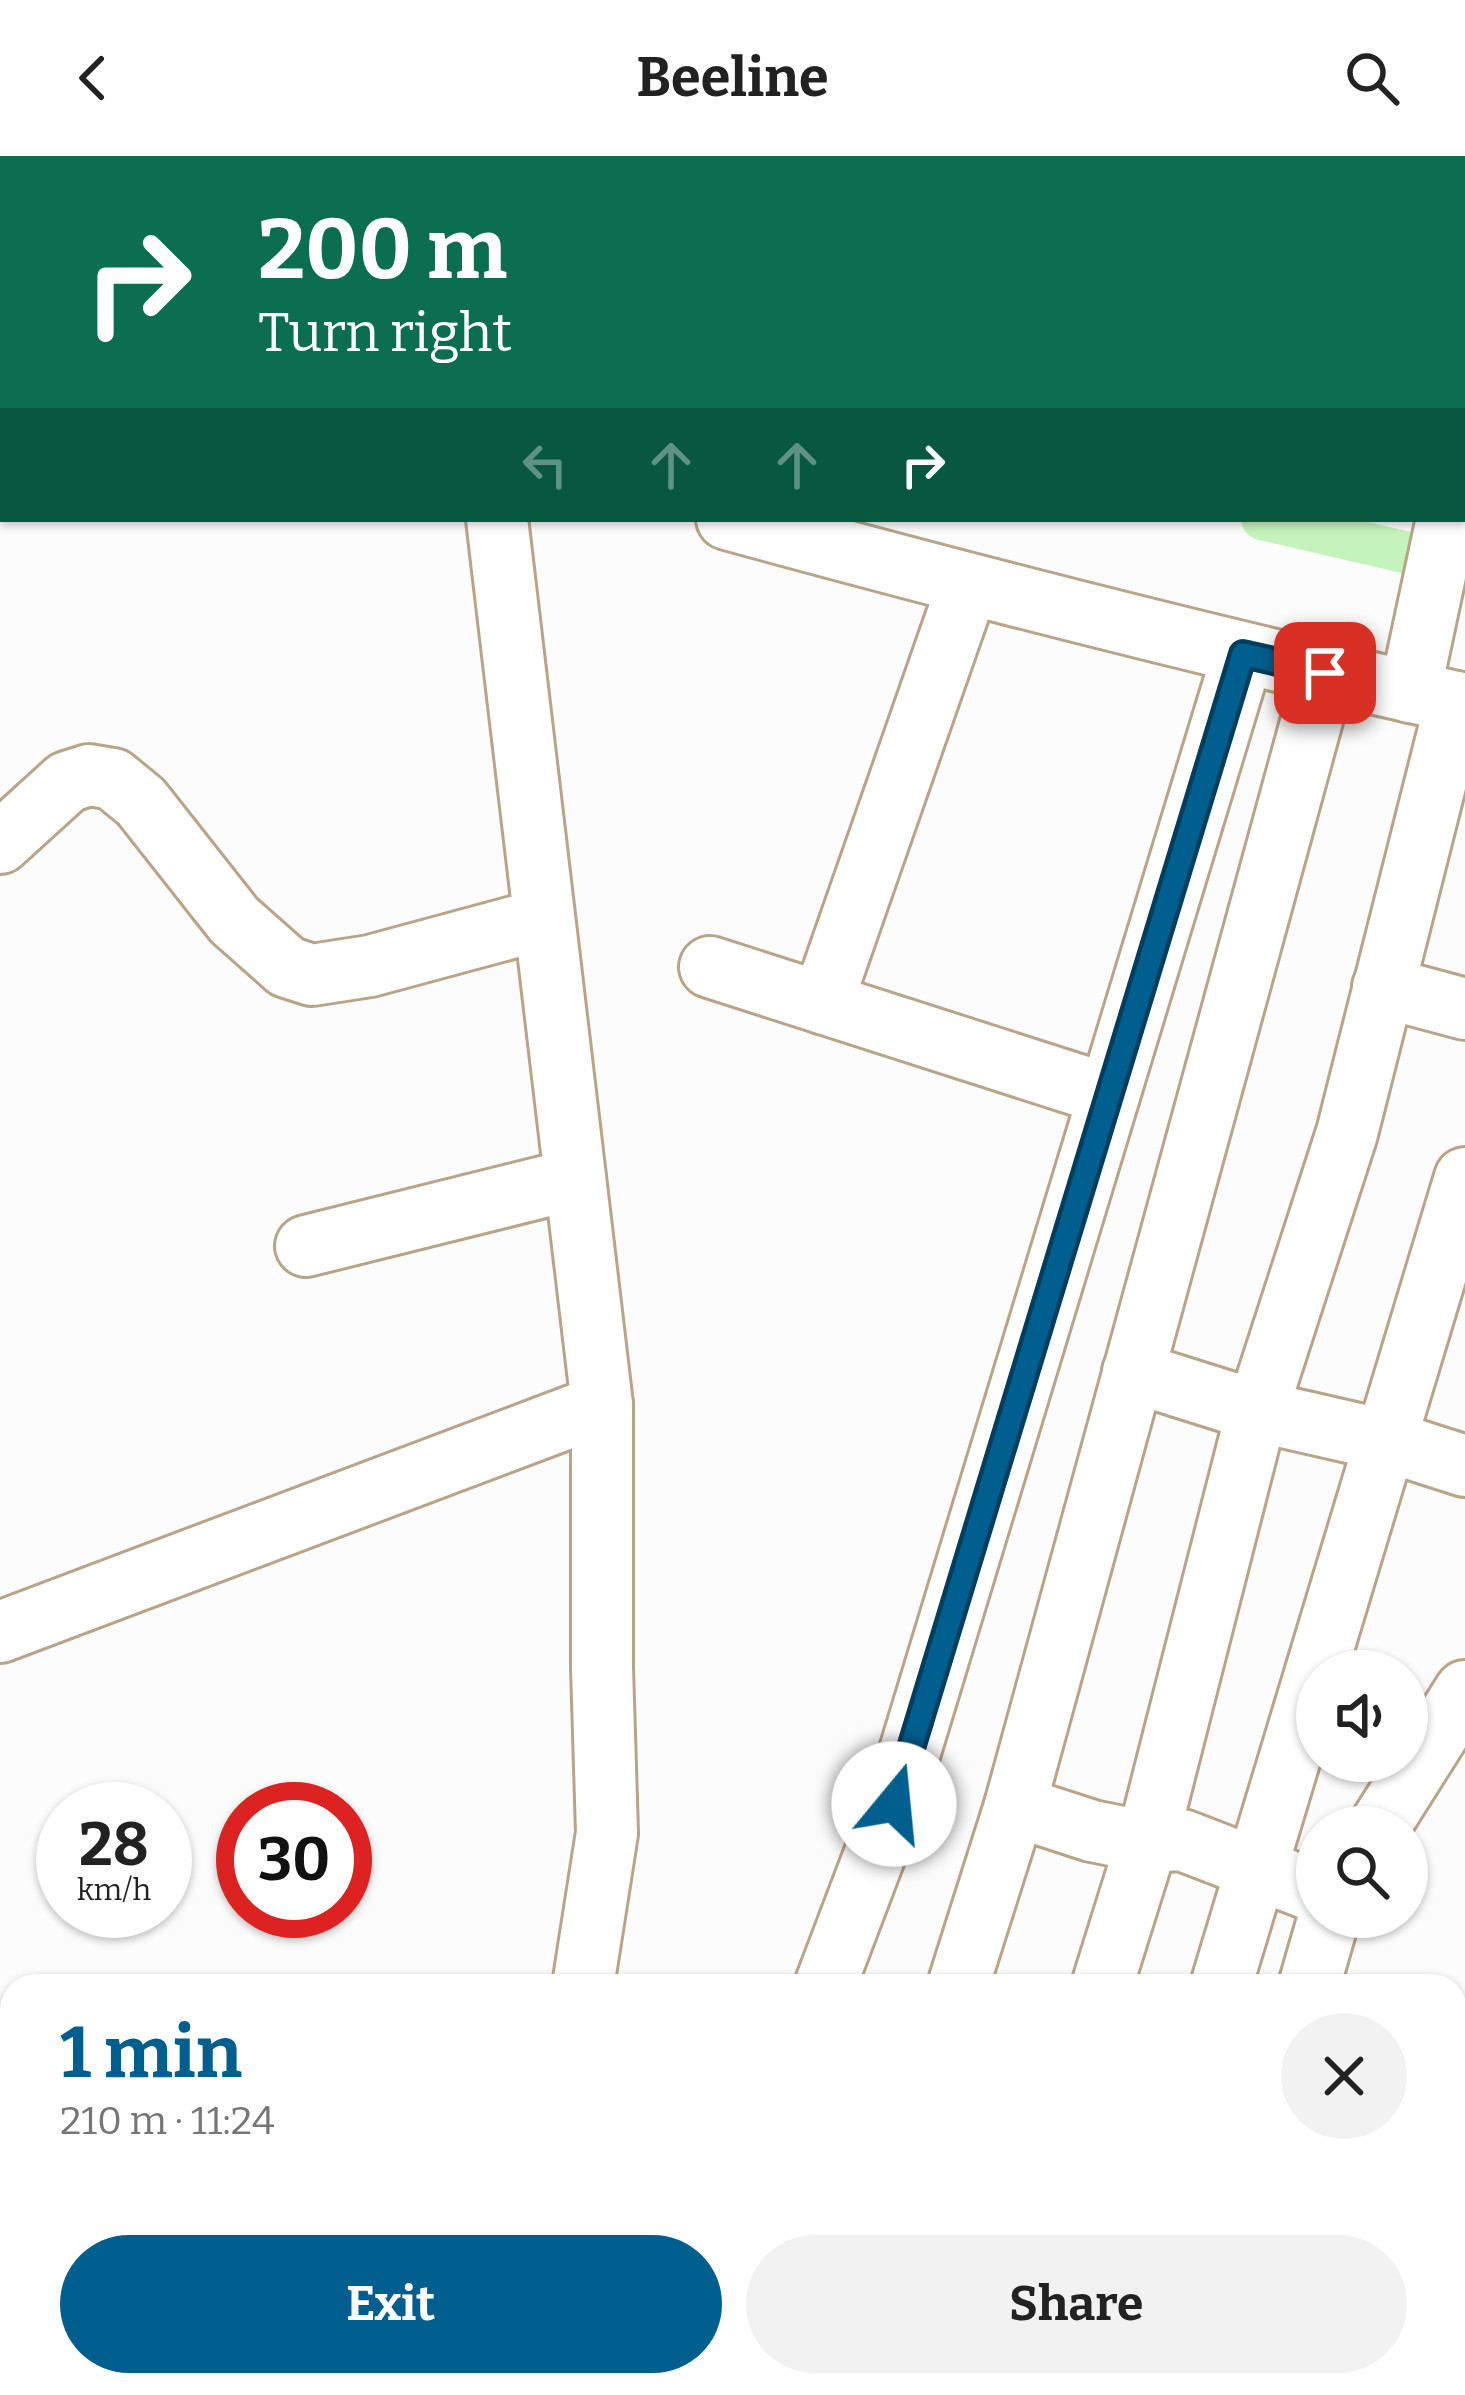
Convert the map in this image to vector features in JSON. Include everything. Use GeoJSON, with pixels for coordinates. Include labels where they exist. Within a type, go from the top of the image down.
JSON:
{"type":"FeatureCollection","features":[{"type":"Feature","properties":{"kind":"street"},"geometry":{"type":"LineString","coordinates":[[497,522],[602,1406],[607,1834],[585,1974]]}},
{"type":"Feature","properties":{"kind":"street"},"geometry":{"type":"LineString","coordinates":[[738,522],[968,586],[1444,700]]}},
{"type":"Feature","properties":{"kind":"street"},"geometry":{"type":"LineString","coordinates":[[1106,1974],[1147,1842],[1257,1411],[1347,1133],[1383,987],[1444,700],[1424,616],[1446,522]]}},
{"type":"Feature","properties":{"kind":"street"},"geometry":{"type":"LineString","coordinates":[[822,1003],[968,586]]}},
{"type":"Feature","properties":{"kind":"street"},"geometry":{"type":"LineString","coordinates":[[830,1974],[894,1804],[1243,654]]}},
{"type":"Feature","properties":{"kind":"street"},"geometry":{"type":"LineString","coordinates":[[962,1974],[1015,1806],[1325,673]]}},
{"type":"Feature","properties":{"kind":"street"},"geometry":{"type":"LineString","coordinates":[[0,843],[67,782],[89,775],[113,779],[141,802],[234,920],[287,968],[312,975],[370,966],[544,919]]}},
{"type":"Feature","properties":{"kind":"street"},"geometry":{"type":"LineString","coordinates":[[710,967],[1109,1094]]}},
{"type":"Feature","properties":{"kind":"street"},"geometry":{"type":"LineString","coordinates":[[1383,987],[1465,1010]]}},
{"type":"Feature","properties":{"kind":"street"},"geometry":{"type":"LineString","coordinates":[[1225,1974],[1465,1178]]}},
{"type":"Feature","properties":{"kind":"street"},"geometry":{"type":"LineString","coordinates":[[306,1246],[575,1179]]}},
{"type":"Feature","properties":{"kind":"street"},"geometry":{"type":"LineString","coordinates":[[1133,1372],[1257,1411],[1384,1440],[1465,1466]]}},
{"type":"Feature","properties":{"kind":"street"},"geometry":{"type":"LineString","coordinates":[[0,1632],[602,1406]]}},
{"type":"Feature","properties":{"kind":"street"},"geometry":{"type":"LineString","coordinates":[[1392,1806],[1465,1691]]}},
{"type":"Feature","properties":{"kind":"street"},"geometry":{"type":"LineString","coordinates":[[1015,1806],[1092,1832],[1147,1842],[1182,1840],[1296,1883]]}},
{"type":"Feature","properties":{"kind":"street"},"geometry":{"type":"LineString","coordinates":[[1312,1974],[1322,1938]]}},
{"type":"Feature","properties":{"kind":"waterway"},"geometry":{"type":"LineString","coordinates":[[1275,522],[1465,566]]}},
{"type":"Feature","properties":{"kind":"route"},"geometry":{"type":"LineString","coordinates":[[894,1804],[1243,654],[1325,673]]}}]}
